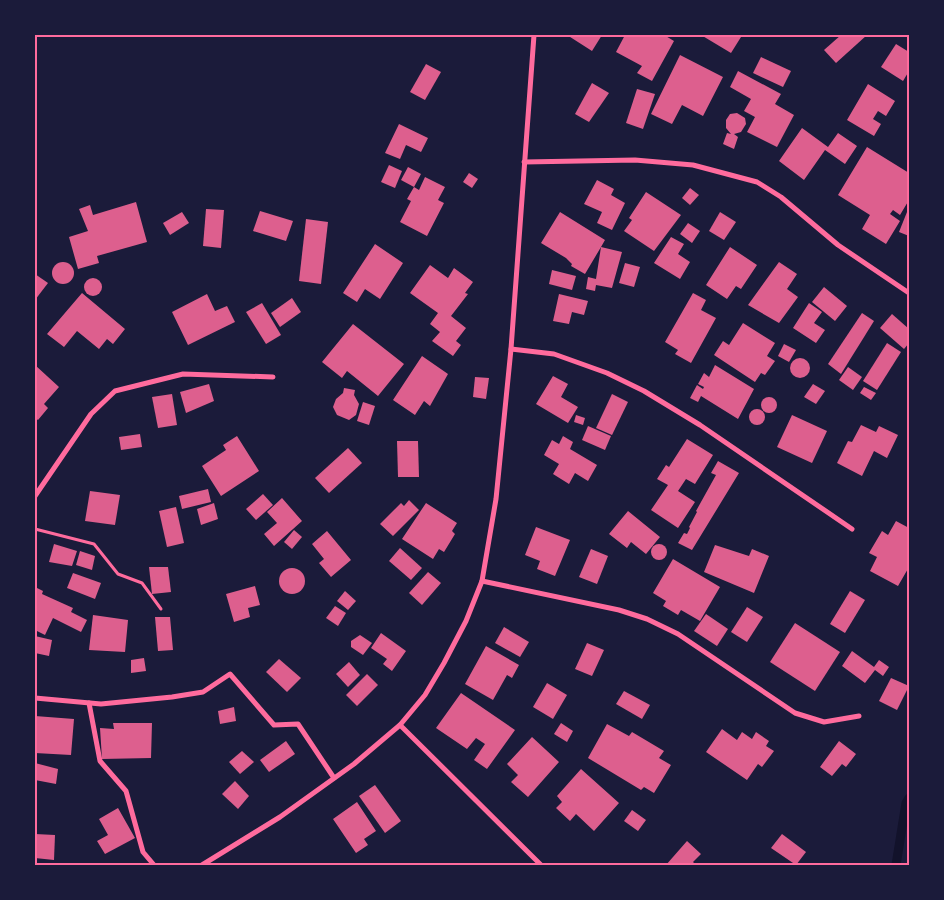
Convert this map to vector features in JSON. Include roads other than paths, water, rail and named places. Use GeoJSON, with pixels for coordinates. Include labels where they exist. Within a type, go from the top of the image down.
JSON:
{"type":"FeatureCollection","features":[{"type":"Feature","properties":{"kind":"street"},"geometry":{"type":"LineString","coordinates":[[202,865],[280,816],[334,778],[400,725],[425,694],[444,663],[466,621],[482,581],[496,499],[510,349],[534,35]]}},
{"type":"Feature","properties":{"kind":"street"},"geometry":{"type":"LineString","coordinates":[[524,162],[634,160],[683,164],[757,182],[781,197],[838,245],[909,293]]}},
{"type":"Feature","properties":{"kind":"street"},"geometry":{"type":"LineString","coordinates":[[510,349],[554,354],[606,373],[644,391],[700,424],[852,529]]}},
{"type":"Feature","properties":{"kind":"street"},"geometry":{"type":"LineString","coordinates":[[35,496],[91,414],[115,392],[183,374],[273,377]]}},
{"type":"Feature","properties":{"kind":"street"},"geometry":{"type":"LineString","coordinates":[[482,581],[618,610],[647,619],[678,634],[795,713],[824,722],[859,716]]}},
{"type":"Feature","properties":{"kind":"street"},"geometry":{"type":"LineString","coordinates":[[35,698],[90,703],[128,701],[203,692],[230,674],[274,724],[298,724],[334,778]]}},
{"type":"Feature","properties":{"kind":"street"},"geometry":{"type":"LineString","coordinates":[[90,703],[100,761],[126,792],[143,852],[154,865]]}},
{"type":"Feature","properties":{"kind":"street"},"geometry":{"type":"LineString","coordinates":[[400,725],[541,865]]}},
{"type":"Feature","properties":{"kind":"waterway"},"geometry":{"type":"LineString","coordinates":[[896,865],[906,803],[909,798]]}}]}
